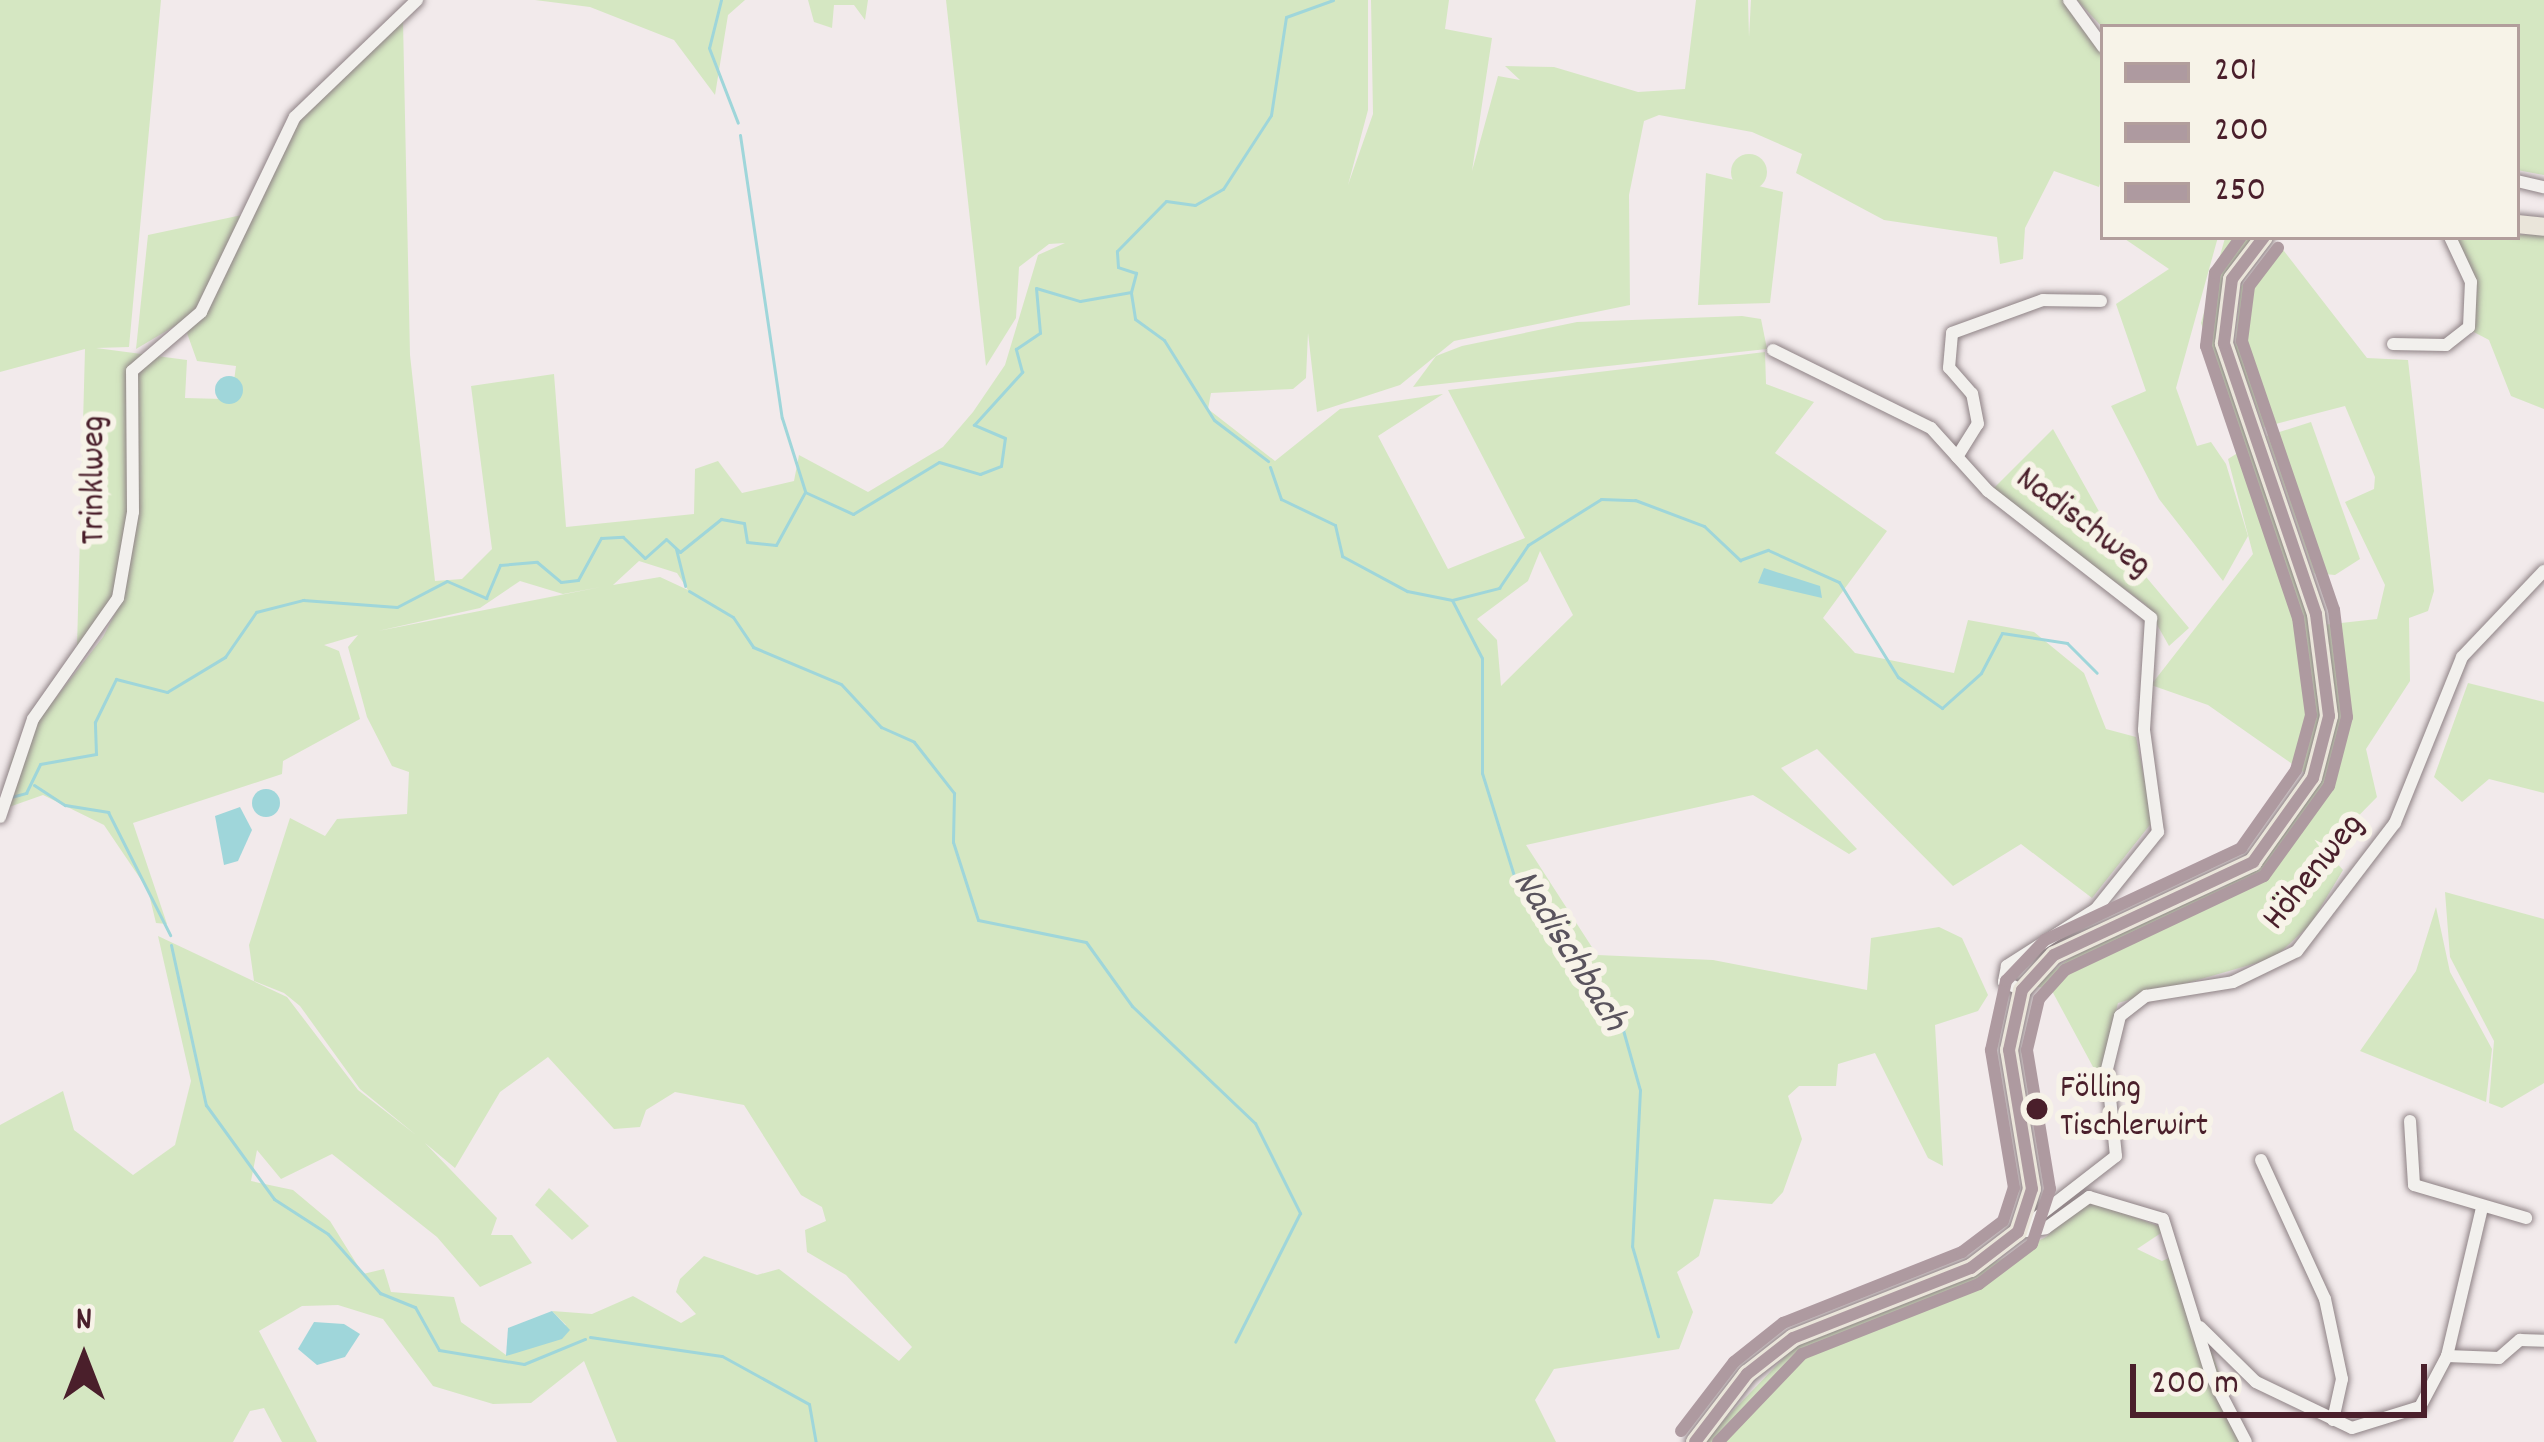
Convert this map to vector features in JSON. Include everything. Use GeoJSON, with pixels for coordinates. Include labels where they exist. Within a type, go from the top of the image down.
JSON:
{"type":"FeatureCollection","features":[{"type":"Feature","properties":{"kind":"main road"},"geometry":{"type":"LineString","coordinates":[[1695,1442],[1747,1374],[1793,1338],[1971,1268],[2018,1232],[2032,1189],[2009,1050],[2022,990],[2054,955],[2253,862],[2321,758],[2329,690],[2316,614],[2224,343],[2232,279],[2262,240]]}},
{"type":"Feature","properties":{"kind":"street","name":"Trinklweg"},"geometry":{"type":"LineString","coordinates":[[1,812],[33,719],[118,598],[134,512],[132,371],[201,312],[295,117],[417,0]]}},
{"type":"Feature","properties":{"kind":"street"},"geometry":{"type":"LineString","coordinates":[[2069,0],[2100,43]]}},
{"type":"Feature","properties":{"kind":"street"},"geometry":{"type":"LineString","coordinates":[[2393,344],[2446,345],[2469,327],[2471,282],[2451,240]]}},
{"type":"Feature","properties":{"kind":"street"},"geometry":{"type":"LineString","coordinates":[[1958,457],[1978,424],[1972,394],[1949,368],[1952,333],[2043,300],[2101,301]]}},
{"type":"Feature","properties":{"kind":"street","name":"Nadischweg"},"geometry":{"type":"LineString","coordinates":[[1773,350],[1931,428],[1958,457],[2143,607],[2154,629],[2144,730],[2158,832],[2096,909],[2007,966],[2004,982],[2022,990]]}},
{"type":"Feature","properties":{"kind":"street","name":"Höhenweg"},"geometry":{"type":"LineString","coordinates":[[2018,1232],[2116,1156],[2107,1070],[2120,1016],[2146,996],[2233,982],[2296,951],[2395,823],[2462,657],[2544,571]]}},
{"type":"Feature","properties":{"kind":"street"},"geometry":{"type":"LineString","coordinates":[[2410,1121],[2414,1186],[2526,1218]]}},
{"type":"Feature","properties":{"kind":"street"},"geometry":{"type":"LineString","coordinates":[[2261,1160],[2325,1299],[2342,1379],[2333,1420]]}},
{"type":"Feature","properties":{"kind":"street"},"geometry":{"type":"LineString","coordinates":[[2018,1232],[2046,1228],[2085,1197],[2146,1210],[2179,1243],[2200,1327],[2246,1442]]}},
{"type":"Feature","properties":{"kind":"street"},"geometry":{"type":"LineString","coordinates":[[2200,1327],[2256,1382],[2333,1420],[2401,1421],[2447,1357],[2482,1208]]}},
{"type":"Feature","properties":{"kind":"street"},"geometry":{"type":"LineString","coordinates":[[2447,1357],[2499,1358],[2520,1340],[2544,1342]]}},
{"type":"Feature","properties":{"kind":"green space"},"geometry":{"type":"Polygon","coordinates":[[[0,0],[161,0],[129,347],[96,348],[187,360],[185,398],[223,399],[233,388],[236,366],[197,361],[187,333],[302,113],[403,21],[410,355],[435,581],[462,579],[492,549],[471,386],[554,374],[566,527],[694,514],[695,469],[718,461],[742,493],[794,481],[799,455],[868,492],[943,447],[1005,365],[1038,255],[1065,243],[1049,244],[1019,267],[1016,318],[986,366],[946,0],[1368,0],[1368,110],[1348,185],[1373,114],[1371,0],[1449,0],[1445,29],[1492,38],[1472,171],[1498,76],[1520,80],[1505,66],[1554,67],[1638,92],[1685,89],[1696,0],[1748,0],[1749,37],[1751,0],[2065,0],[2100,49],[2100,184],[2054,171],[2025,228],[2023,259],[2000,264],[1997,237],[1884,220],[1796,173],[1802,154],[1752,132],[1659,115],[1644,121],[1629,195],[1630,305],[1454,341],[1400,385],[1317,412],[1308,333],[1306,378],[1293,389],[1211,393],[1208,409],[1275,461],[1340,409],[1443,394],[1378,436],[1448,569],[1525,538],[1448,390],[1765,352],[1766,384],[1814,402],[1775,453],[1887,531],[1823,618],[1855,653],[1954,673],[1968,620],[2034,632],[2084,673],[2106,729],[2136,737],[2153,821],[2092,898],[2021,844],[1953,886],[1817,749],[1781,768],[1857,849],[1849,854],[1753,795],[1526,845],[1597,955],[1713,960],[1867,990],[1871,938],[1939,927],[1962,938],[1988,995],[1978,1011],[1935,1025],[1943,1166],[1928,1158],[1875,1053],[1838,1064],[1836,1086],[1799,1086],[1788,1096],[1802,1139],[1783,1192],[1772,1204],[1714,1199],[1699,1256],[1677,1272],[1693,1312],[1679,1349],[1554,1369],[1535,1400],[1556,1442],[617,1442],[584,1361],[531,1403],[493,1404],[433,1386],[383,1319],[338,1305],[302,1306],[259,1331],[317,1442],[282,1442],[264,1408],[250,1411],[233,1442],[0,1442],[0,1125],[63,1091],[74,1130],[133,1175],[175,1145],[191,1081],[158,936],[287,997],[358,1090],[416,1135],[360,1089],[300,1006],[284,993],[254,981],[249,945],[290,818],[325,836],[337,819],[407,814],[409,772],[392,766],[367,717],[348,647],[358,635],[324,645],[339,651],[360,719],[283,761],[282,774],[133,823],[167,924],[156,923],[148,890],[104,825],[43,795],[9,807],[30,731],[103,637],[119,606],[45,698],[7,772],[29,717],[77,647],[85,349],[0,372],[0,0]],[[1540,551],[1528,581],[1477,619],[1497,640],[1501,686],[1573,615],[1540,551]],[[639,561],[613,585],[660,577],[688,590],[677,573],[639,561]],[[520,581],[480,608],[378,631],[601,587],[563,594],[520,581]],[[548,1057],[500,1092],[455,1168],[425,1143],[497,1218],[491,1235],[512,1235],[532,1263],[480,1287],[437,1237],[332,1154],[281,1179],[257,1150],[251,1181],[293,1190],[330,1221],[363,1274],[384,1269],[391,1292],[454,1297],[461,1322],[506,1355],[566,1325],[552,1311],[592,1314],[633,1296],[681,1323],[696,1314],[676,1292],[680,1279],[704,1256],[757,1275],[779,1269],[899,1361],[912,1347],[846,1275],[807,1252],[805,1230],[826,1221],[822,1207],[801,1195],[744,1105],[675,1092],[646,1110],[640,1127],[614,1129],[548,1057]]]}},
{"type":"Feature","properties":{"kind":"green space"},"geometry":{"type":"Polygon","coordinates":[[[535,0],[745,0],[728,15],[715,95],[674,40],[590,7],[535,0]]]}},
{"type":"Feature","properties":{"kind":"green space"},"geometry":{"type":"Polygon","coordinates":[[[808,0],[868,0],[865,20],[854,5],[834,5],[832,28],[814,22],[808,0]]]}},
{"type":"Feature","properties":{"kind":"green space"},"geometry":{"type":"Polygon","coordinates":[[[2077,0],[2544,0],[2544,175],[2520,171],[2520,24],[2100,25],[2077,0]]]}},
{"type":"Feature","properties":{"kind":"green space"},"geometry":{"type":"Polygon","coordinates":[[[1749,154],[1762,159],[1767,172],[1762,185],[1749,190],[1736,185],[1731,172],[1736,159],[1749,154]]]}},
{"type":"Feature","properties":{"kind":"green space"},"geometry":{"type":"Polygon","coordinates":[[[1706,173],[1783,192],[1770,303],[1698,305],[1706,173]]]}},
{"type":"Feature","properties":{"kind":"green space"},"geometry":{"type":"Polygon","coordinates":[[[242,215],[195,314],[136,349],[148,235],[242,215]]]}},
{"type":"Feature","properties":{"kind":"green space"},"geometry":{"type":"Polygon","coordinates":[[[2544,234],[2544,409],[2511,396],[2489,340],[2470,330],[2477,291],[2454,240],[2520,240],[2520,235],[2544,234]]]}},
{"type":"Feature","properties":{"kind":"green space"},"geometry":{"type":"Polygon","coordinates":[[[2126,240],[2217,240],[2176,388],[2197,446],[2211,442],[2226,464],[2248,536],[2223,581],[2159,499],[2111,406],[2146,391],[2116,304],[2169,269],[2126,240]]]}},
{"type":"Feature","properties":{"kind":"green space"},"geometry":{"type":"Polygon","coordinates":[[[2224,240],[2253,240],[2222,291],[2218,336],[2307,603],[2322,722],[2308,775],[2208,705],[2151,685],[2253,554],[2228,459],[2244,449],[2201,323],[2224,240]]]}},
{"type":"Feature","properties":{"kind":"green space"},"geometry":{"type":"Polygon","coordinates":[[[2277,242],[2367,358],[2408,360],[2434,591],[2428,611],[2409,618],[2410,681],[2366,749],[2377,797],[2325,850],[2343,870],[2310,925],[2274,958],[2118,1003],[2099,1078],[2051,989],[2032,986],[2091,943],[2224,887],[2273,848],[2325,762],[2323,625],[2377,619],[2385,585],[2345,502],[2374,489],[2375,477],[2345,406],[2264,427],[2235,349],[2241,287],[2277,242]]]}},
{"type":"Feature","properties":{"kind":"green space"},"geometry":{"type":"Polygon","coordinates":[[[1761,319],[1767,349],[1413,387],[1436,356],[1462,346],[1577,322],[1761,319]]]}},
{"type":"Feature","properties":{"kind":"green space"},"geometry":{"type":"Polygon","coordinates":[[[2311,422],[2360,559],[2335,575],[2314,573],[2267,436],[2311,422]]]}},
{"type":"Feature","properties":{"kind":"green space"},"geometry":{"type":"Polygon","coordinates":[[[2053,429],[2115,540],[2189,628],[2169,646],[2146,605],[1992,490],[2053,429]]]}},
{"type":"Feature","properties":{"kind":"green space"},"geometry":{"type":"Polygon","coordinates":[[[2468,683],[2544,702],[2544,793],[2489,779],[2462,802],[2434,777],[2468,683]]]}},
{"type":"Feature","properties":{"kind":"green space"},"geometry":{"type":"Polygon","coordinates":[[[2445,892],[2544,919],[2544,1083],[2502,1108],[2489,1103],[2494,1041],[2450,957],[2445,892]]]}},
{"type":"Feature","properties":{"kind":"green space"},"geometry":{"type":"Polygon","coordinates":[[[2436,907],[2450,972],[2492,1049],[2486,1102],[2360,1051],[2416,971],[2436,907]]]}},
{"type":"Feature","properties":{"kind":"green space"},"geometry":{"type":"Polygon","coordinates":[[[549,1188],[589,1226],[572,1240],[535,1205],[549,1188]]]}},
{"type":"Feature","properties":{"kind":"green space"},"geometry":{"type":"Polygon","coordinates":[[[2086,1200],[2167,1229],[2137,1249],[2162,1261],[2178,1254],[2243,1442],[1703,1442],[1800,1341],[1971,1274],[2046,1237],[2086,1200]]]}},
{"type":"Feature","properties":{"kind":"water"},"geometry":{"type":"Polygon","coordinates":[[[229,376],[239,380],[243,390],[239,400],[229,404],[219,400],[215,390],[219,380],[229,376]]]}},
{"type":"Feature","properties":{"kind":"water"},"geometry":{"type":"Polygon","coordinates":[[[1764,568],[1820,586],[1822,598],[1758,583],[1764,568]]]}},
{"type":"Feature","properties":{"kind":"water"},"geometry":{"type":"Polygon","coordinates":[[[266,789],[276,793],[280,803],[276,813],[266,817],[256,813],[252,803],[256,793],[266,789]]]}},
{"type":"Feature","properties":{"kind":"water"},"geometry":{"type":"Polygon","coordinates":[[[240,807],[252,830],[238,861],[224,865],[215,816],[240,807]]]}},
{"type":"Feature","properties":{"kind":"water"},"geometry":{"type":"Polygon","coordinates":[[[552,1311],[570,1330],[562,1339],[506,1356],[508,1328],[552,1311]]]}},
{"type":"Feature","properties":{"kind":"water"},"geometry":{"type":"Polygon","coordinates":[[[314,1322],[344,1324],[360,1334],[345,1357],[317,1365],[298,1349],[314,1322]]]}},
{"type":"Feature","properties":{"kind":"waterway"},"geometry":{"type":"LineString","coordinates":[[721,0],[709,48],[738,123]]}},
{"type":"Feature","properties":{"kind":"waterway"},"geometry":{"type":"LineString","coordinates":[[11,797],[26,793],[40,764],[96,754],[95,722],[116,679],[167,692],[225,657],[256,612],[303,600],[397,607],[447,581],[486,598],[500,565],[537,562],[561,582],[578,580],[601,538],[623,537],[645,558],[666,539],[680,552],[721,519],[744,523],[747,542],[776,545],[805,492],[853,514],[939,462],[980,474],[1001,466],[1005,438],[974,425],[1022,372],[1016,349],[1040,333],[1036,288],[1080,301],[1131,292],[1136,273],[1118,267],[1117,251],[1166,201],[1195,205],[1223,189],[1271,115],[1286,17],[1333,0]]}},
{"type":"Feature","properties":{"kind":"waterway"},"geometry":{"type":"LineString","coordinates":[[740,135],[782,418],[805,491]]}},
{"type":"Feature","properties":{"kind":"waterway","name":"Nadischbach"},"geometry":{"type":"LineString","coordinates":[[1131,293],[1135,319],[1164,340],[1214,420],[1268,461]]}},
{"type":"Feature","properties":{"kind":"waterway","name":"Nadischbach"},"geometry":{"type":"LineString","coordinates":[[1270,467],[1281,499],[1335,525],[1342,556],[1407,591],[1452,600],[1482,658],[1482,773],[1514,876],[1623,1030],[1640,1090],[1632,1246],[1658,1336]]}},
{"type":"Feature","properties":{"kind":"waterway"},"geometry":{"type":"LineString","coordinates":[[1452,600],[1499,588],[1528,545],[1601,499],[1635,500],[1704,526],[1740,560],[1768,550],[1839,582],[1898,677],[1942,708],[1981,673],[2002,633],[2067,643],[2097,673]]}},
{"type":"Feature","properties":{"kind":"waterway"},"geometry":{"type":"LineString","coordinates":[[676,549],[685,586]]}},
{"type":"Feature","properties":{"kind":"waterway"},"geometry":{"type":"LineString","coordinates":[[689,591],[733,617],[753,647],[841,684],[881,727],[914,742],[954,793],[953,842],[978,920],[1086,942],[1132,1006],[1255,1123],[1300,1213],[1235,1342]]}},
{"type":"Feature","properties":{"kind":"waterway"},"geometry":{"type":"LineString","coordinates":[[34,785],[65,805],[108,812],[170,935]]}},
{"type":"Feature","properties":{"kind":"waterway"},"geometry":{"type":"LineString","coordinates":[[171,945],[206,1105],[274,1199],[328,1234],[380,1293],[415,1307],[439,1350],[524,1364],[585,1339]]}},
{"type":"Feature","properties":{"kind":"waterway"},"geometry":{"type":"LineString","coordinates":[[590,1337],[722,1356],[809,1404],[816,1442]]}},
{"type":"Feature","properties":{"kind":"transit line","name":"250"},"geometry":{"type":"LineString","coordinates":[[1681,1431],[1734,1362],[1783,1323],[1962,1252],[2003,1221],[2014,1188],[1991,1050],[2006,981],[2045,940],[2241,848],[2296,770],[2311,715],[2298,618],[2206,346],[2215,273],[2239,240]]}},
{"type":"Feature","properties":{"kind":"transit line","name":"201"},"geometry":{"type":"LineString","coordinates":[[1695,1442],[1747,1374],[1793,1338],[1971,1268],[2018,1232],[2032,1189],[2009,1050],[2022,990],[2054,955],[2253,862],[2313,778],[2329,716],[2316,614],[2224,343],[2232,279],[2262,240]]}},
{"type":"Feature","properties":{"kind":"transit line","name":"200"},"geometry":{"type":"LineString","coordinates":[[1718,1442],[1802,1354],[1979,1284],[2032,1244],[2050,1189],[2027,1050],[2039,999],[2065,970],[2264,876],[2329,786],[2347,717],[2334,610],[2242,341],[2249,286],[2278,248]]}},
{"type":"Feature","properties":{"kind":"place","name":"Fölling Tischlerwirt"},"geometry":{"type":"Point","coordinates":[2037,1109]}}]}
